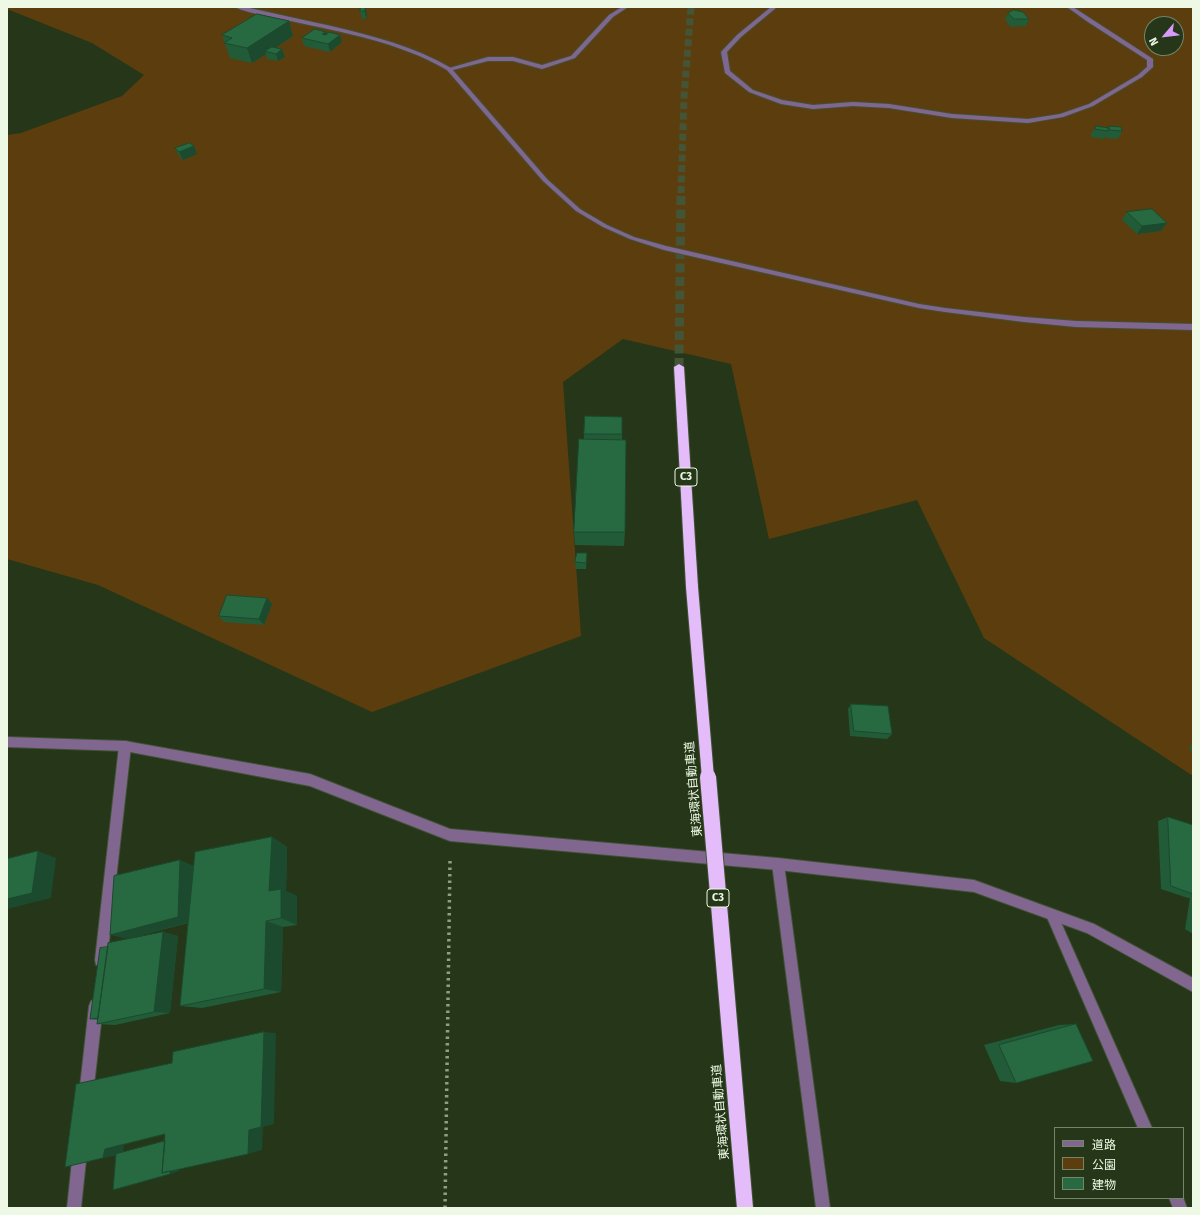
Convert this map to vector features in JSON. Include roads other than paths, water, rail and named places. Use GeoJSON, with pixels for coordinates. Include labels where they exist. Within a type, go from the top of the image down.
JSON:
{"type":"FeatureCollection","features":[{"type":"Feature","properties":{"kind":"highway","name":"東海環状自動車道"},"geometry":{"type":"LineString","coordinates":[[679,367],[692,587],[745,1208]]}},
{"type":"Feature","properties":{"kind":"street"},"geometry":{"type":"LineString","coordinates":[[238,7],[383,39],[410,48],[449,68],[545,180],[578,210],[605,226],[632,238],[664,248],[919,306],[1028,321],[1096,326],[1193,327]]}},
{"type":"Feature","properties":{"kind":"street"},"geometry":{"type":"LineString","coordinates":[[449,68],[488,59],[513,59],[542,67],[573,57],[611,16],[625,7]]}},
{"type":"Feature","properties":{"kind":"street"},"geometry":{"type":"LineString","coordinates":[[774,7],[738,36],[724,52],[727,72],[751,91],[781,102],[813,107],[853,104],[889,106],[952,116],[1028,121],[1061,116],[1091,105],[1140,76],[1150,67],[1149,61],[1151,60],[1128,44],[1086,20],[1070,7]]}},
{"type":"Feature","properties":{"kind":"street"},"geometry":{"type":"LineString","coordinates":[[7,742],[125,746],[310,780],[450,835],[778,864],[974,886],[1090,928],[1193,985]]}},
{"type":"Feature","properties":{"kind":"street"},"geometry":{"type":"LineString","coordinates":[[100,973],[125,746]]}},
{"type":"Feature","properties":{"kind":"street"},"geometry":{"type":"LineString","coordinates":[[778,864],[823,1208]]}},
{"type":"Feature","properties":{"kind":"street"},"geometry":{"type":"LineString","coordinates":[[1052,915],[1145,1127]]}},
{"type":"Feature","properties":{"kind":"street"},"geometry":{"type":"LineString","coordinates":[[85,1106],[97,996]]}},
{"type":"Feature","properties":{"kind":"street"},"geometry":{"type":"LineString","coordinates":[[74,1208],[82,1138]]}},
{"type":"Feature","properties":{"kind":"tunnel"},"geometry":{"type":"LineString","coordinates":[[681,193],[684,97],[691,7]]}},
{"type":"Feature","properties":{"kind":"tunnel"},"geometry":{"type":"LineString","coordinates":[[679,367],[681,192]]}}]}
